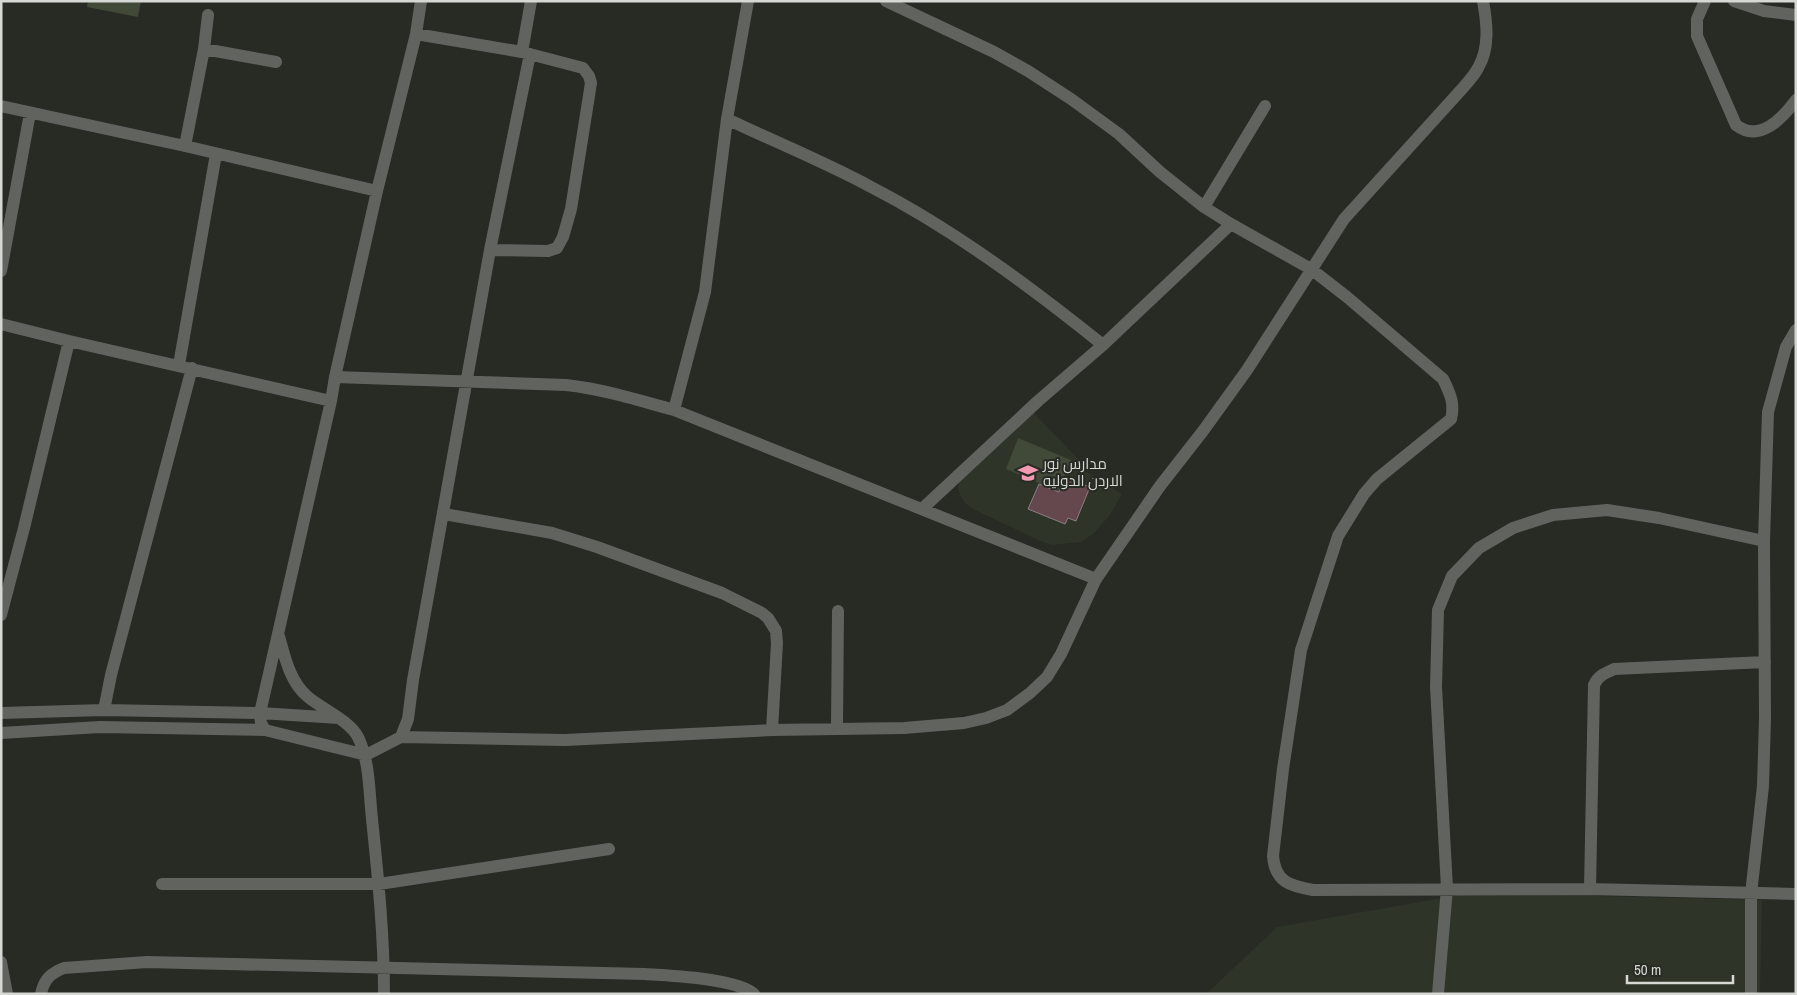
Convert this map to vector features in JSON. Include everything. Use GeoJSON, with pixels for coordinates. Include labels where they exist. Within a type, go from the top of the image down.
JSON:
{"type":"FeatureCollection","features":[{"type":"Feature","properties":{"kind":"street"},"geometry":{"type":"LineString","coordinates":[[265,730],[260,723],[260,713],[332,401],[335,377],[377,191],[416,34],[421,1]]}},
{"type":"Feature","properties":{"kind":"street"},"geometry":{"type":"LineString","coordinates":[[401,737],[408,719],[413,680],[526,53],[531,1]]}},
{"type":"Feature","properties":{"kind":"street"},"geometry":{"type":"LineString","coordinates":[[674,410],[705,292],[727,119],[748,1]]}},
{"type":"Feature","properties":{"kind":"street"},"geometry":{"type":"LineString","coordinates":[[886,1],[994,52],[1071,99],[1118,134],[1160,172],[1204,207],[1311,269],[1443,379],[1451,398],[1453,412],[1451,419],[1377,479],[1364,494],[1338,536],[1301,650],[1283,769],[1274,856],[1274,868],[1279,876],[1289,884],[1313,890],[1447,888],[1590,889],[1796,894]]}},
{"type":"Feature","properties":{"kind":"street"},"geometry":{"type":"LineString","coordinates":[[1,733],[100,727],[265,730],[366,755],[401,737],[565,740],[772,730],[938,726],[986,718],[1007,710],[1030,693],[1047,677],[1061,654],[1096,579],[1160,486],[1247,370],[1344,219],[1461,90],[1478,68],[1485,51],[1487,23],[1483,1]]}},
{"type":"Feature","properties":{"kind":"street"},"geometry":{"type":"LineString","coordinates":[[1705,1],[1697,19],[1697,36],[1736,125],[1743,130],[1753,133],[1766,128],[1782,118],[1796,100]]}},
{"type":"Feature","properties":{"kind":"street"},"geometry":{"type":"LineString","coordinates":[[1734,1],[1764,11],[1796,15]]}},
{"type":"Feature","properties":{"kind":"street"},"geometry":{"type":"LineString","coordinates":[[185,146],[204,49],[208,16]]}},
{"type":"Feature","properties":{"kind":"street"},"geometry":{"type":"LineString","coordinates":[[416,34],[526,53],[583,68],[592,83],[571,209],[563,237],[557,248],[548,251],[490,250]]}},
{"type":"Feature","properties":{"kind":"street"},"geometry":{"type":"LineString","coordinates":[[204,49],[276,62]]}},
{"type":"Feature","properties":{"kind":"street"},"geometry":{"type":"LineString","coordinates":[[1,106],[185,146],[377,191]]}},
{"type":"Feature","properties":{"kind":"street"},"geometry":{"type":"LineString","coordinates":[[1204,207],[1265,106]]}},
{"type":"Feature","properties":{"kind":"street"},"geometry":{"type":"LineString","coordinates":[[1,272],[30,113]]}},
{"type":"Feature","properties":{"kind":"street"},"geometry":{"type":"LineString","coordinates":[[727,119],[887,195],[1026,285],[1103,346]]}},
{"type":"Feature","properties":{"kind":"street"},"geometry":{"type":"LineString","coordinates":[[179,365],[216,154]]}},
{"type":"Feature","properties":{"kind":"street"},"geometry":{"type":"LineString","coordinates":[[922,509],[1038,401],[1103,346],[1231,224]]}},
{"type":"Feature","properties":{"kind":"street"},"geometry":{"type":"LineString","coordinates":[[1,324],[332,401]]}},
{"type":"Feature","properties":{"kind":"street"},"geometry":{"type":"LineString","coordinates":[[1751,994],[1751,894],[1763,786],[1765,719],[1764,540],[1768,412],[1786,347],[1796,330]]}},
{"type":"Feature","properties":{"kind":"street"},"geometry":{"type":"LineString","coordinates":[[1,615],[69,341]]}},
{"type":"Feature","properties":{"kind":"street"},"geometry":{"type":"LineString","coordinates":[[104,710],[192,368]]}},
{"type":"Feature","properties":{"kind":"street"},"geometry":{"type":"LineString","coordinates":[[335,377],[597,389],[674,410],[1096,579]]}},
{"type":"Feature","properties":{"kind":"street"},"geometry":{"type":"LineString","coordinates":[[1438,994],[1447,888],[1436,688],[1438,610],[1452,576],[1479,548],[1513,528],[1553,514],[1608,510],[1659,518],[1764,540]]}},
{"type":"Feature","properties":{"kind":"street"},"geometry":{"type":"LineString","coordinates":[[444,514],[561,536],[597,546],[722,593],[755,608],[768,618],[776,631],[778,643],[772,730]]}},
{"type":"Feature","properties":{"kind":"street"},"geometry":{"type":"LineString","coordinates":[[837,728],[838,610]]}},
{"type":"Feature","properties":{"kind":"street"},"geometry":{"type":"LineString","coordinates":[[278,632],[288,669],[306,696],[339,718],[357,735],[366,755],[379,884],[384,994]]}},
{"type":"Feature","properties":{"kind":"street"},"geometry":{"type":"LineString","coordinates":[[1590,889],[1594,685],[1597,678],[1614,669],[1765,662]]}},
{"type":"Feature","properties":{"kind":"street"},"geometry":{"type":"LineString","coordinates":[[1,713],[104,710],[260,713],[339,718]]}},
{"type":"Feature","properties":{"kind":"street"},"geometry":{"type":"LineString","coordinates":[[162,884],[379,884],[610,849]]}},
{"type":"Feature","properties":{"kind":"street"},"geometry":{"type":"LineString","coordinates":[[1,962],[7,994]]}},
{"type":"Feature","properties":{"kind":"street"},"geometry":{"type":"LineString","coordinates":[[41,994],[47,978],[54,972],[77,966],[146,962],[645,974],[715,981],[739,986],[750,990],[754,994]]}},
{"type":"Feature","properties":{"kind":"shaded area"},"geometry":{"type":"Polygon","coordinates":[[[88,1],[141,1],[138,17],[87,7],[88,1]]]}},
{"type":"Feature","properties":{"kind":"shaded area","name":"مدارس نور الاردن الدوليه"},"geometry":{"type":"Polygon","coordinates":[[[1033,412],[1080,461],[1077,466],[1122,494],[1110,515],[1095,532],[1082,542],[1052,545],[1040,541],[973,509],[965,503],[960,495],[958,487],[960,479],[1033,412]]]}},
{"type":"Feature","properties":{"kind":"shaded area"},"geometry":{"type":"Polygon","coordinates":[[[1018,438],[1071,460],[1058,491],[1006,469],[1018,438]]]}},
{"type":"Feature","properties":{"kind":"shaded area"},"geometry":{"type":"Polygon","coordinates":[[[1471,893],[1762,900],[1760,994],[1206,994],[1277,927],[1471,893]]]}},
{"type":"Feature","properties":{"kind":"building"},"geometry":{"type":"Polygon","coordinates":[[[1065,477],[1090,487],[1076,521],[1068,518],[1065,524],[1028,509],[1039,484],[1059,492],[1065,477]]]}},
{"type":"Feature","properties":{"kind":"place","name":"مدارس نور الاردن الدوليه"},"geometry":{"type":"Point","coordinates":[1028,473]}}]}
